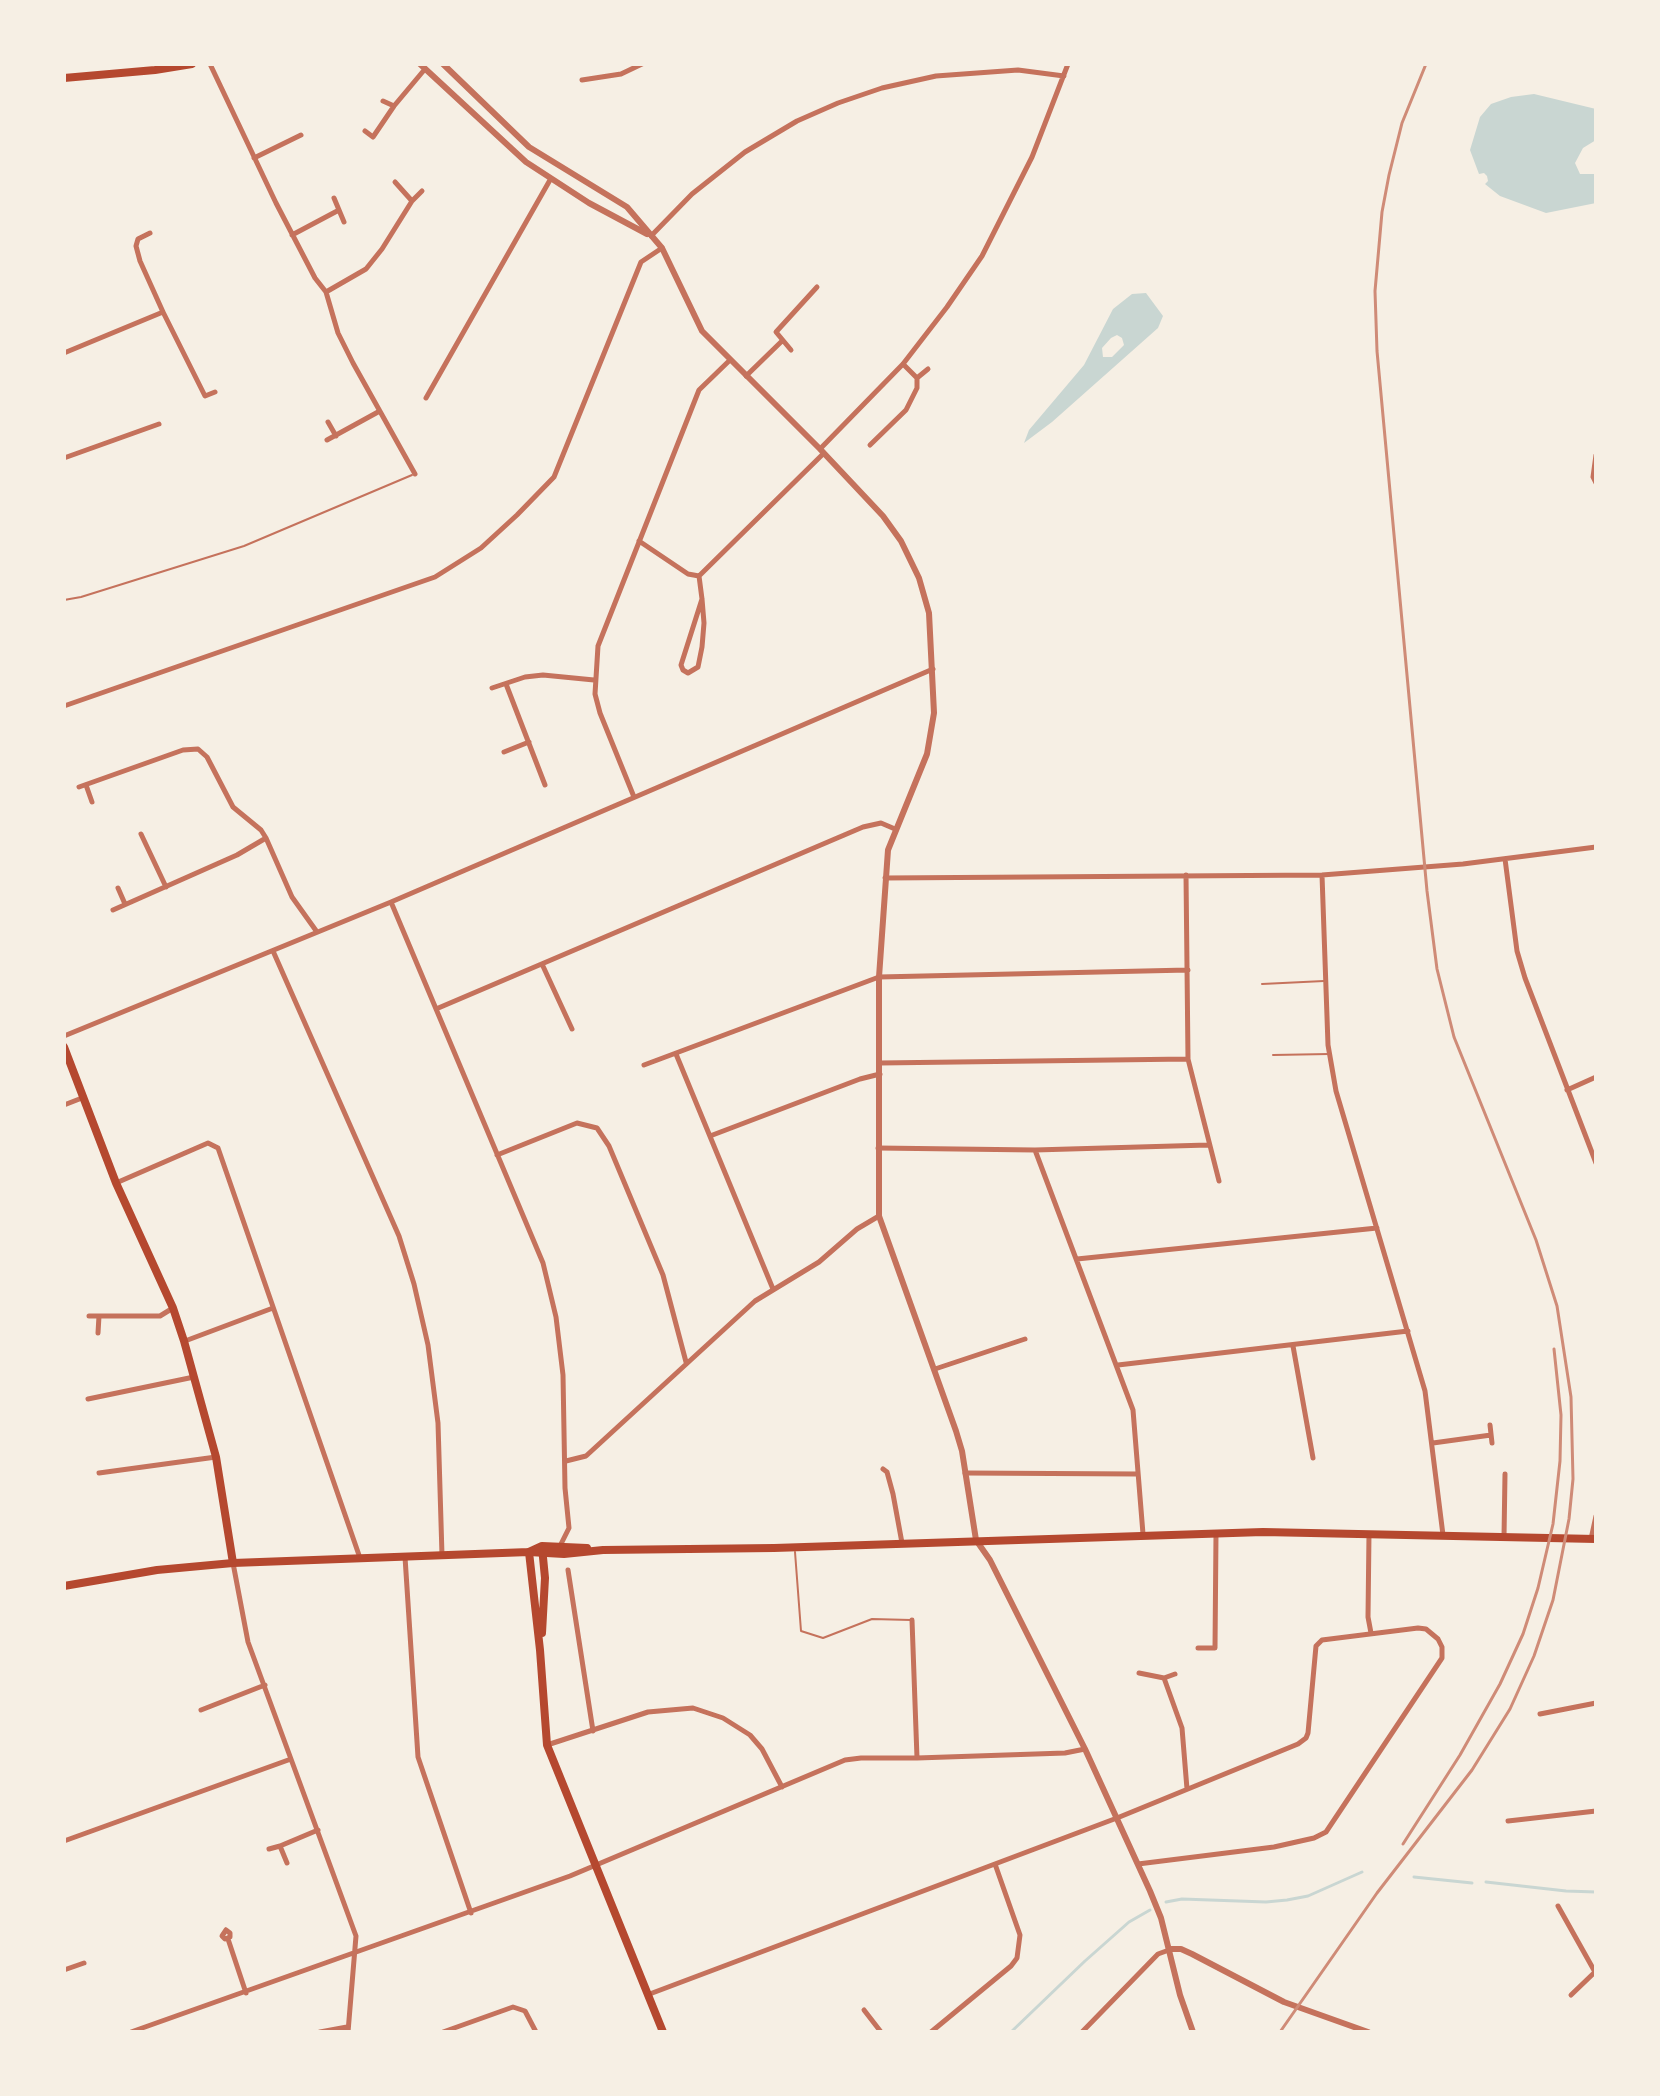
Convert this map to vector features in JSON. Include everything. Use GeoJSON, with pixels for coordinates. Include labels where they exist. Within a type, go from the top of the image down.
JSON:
{"type":"FeatureCollection","features":[{"type":"Feature","properties":{"kind":"main road"},"geometry":{"type":"LineString","coordinates":[[64,78],[192,64]]}},
{"type":"Feature","properties":{"kind":"main road"},"geometry":{"type":"LineString","coordinates":[[64,1047],[116,1183],[173,1308],[184,1341],[216,1457],[233,1563]]}},
{"type":"Feature","properties":{"kind":"main road"},"geometry":{"type":"LineString","coordinates":[[543,1550],[795,1547],[1216,1533],[1594,1539]]}},
{"type":"Feature","properties":{"kind":"main road"},"geometry":{"type":"LineString","coordinates":[[64,1586],[157,1570],[233,1563],[529,1552],[560,1546],[603,1550]]}},
{"type":"Feature","properties":{"kind":"main road"},"geometry":{"type":"LineString","coordinates":[[540,1650],[545,1586],[543,1550]]}},
{"type":"Feature","properties":{"kind":"main road"},"geometry":{"type":"LineString","coordinates":[[529,1552],[547,1745],[663,2032]]}},
{"type":"Feature","properties":{"kind":"street"},"geometry":{"type":"LineString","coordinates":[[210,64],[292,235],[326,292],[338,333],[378,412],[415,474]]}},
{"type":"Feature","properties":{"kind":"street"},"geometry":{"type":"LineString","coordinates":[[443,64],[529,147],[627,207],[662,248],[702,331],[883,516],[910,557],[919,578],[929,613],[933,669],[932,735],[919,778],[888,850],[879,977],[879,1216],[956,1431],[976,1540],[990,1560],[1085,1749],[1138,1864],[1161,1918],[1180,1995],[1193,2032]]}},
{"type":"Feature","properties":{"kind":"street"},"geometry":{"type":"LineString","coordinates":[[582,80],[621,74],[642,64]]}},
{"type":"Feature","properties":{"kind":"street"},"geometry":{"type":"LineString","coordinates":[[699,576],[822,451],[925,337],[982,256],[1032,157],[1068,64]]}},
{"type":"Feature","properties":{"kind":"street"},"geometry":{"type":"LineString","coordinates":[[365,131],[373,137],[422,67],[550,180],[651,236]]}},
{"type":"Feature","properties":{"kind":"street"},"geometry":{"type":"LineString","coordinates":[[651,236],[692,194],[745,152],[797,121],[838,103],[882,88],[936,76],[1018,70],[1064,76]]}},
{"type":"Feature","properties":{"kind":"street"},"geometry":{"type":"LineString","coordinates":[[383,101],[394,106]]}},
{"type":"Feature","properties":{"kind":"street"},"geometry":{"type":"LineString","coordinates":[[254,158],[301,134]]}},
{"type":"Feature","properties":{"kind":"street"},"geometry":{"type":"LineString","coordinates":[[426,398],[550,180]]}},
{"type":"Feature","properties":{"kind":"street"},"geometry":{"type":"LineString","coordinates":[[395,182],[412,201]]}},
{"type":"Feature","properties":{"kind":"street"},"geometry":{"type":"LineString","coordinates":[[326,292],[366,269],[422,191]]}},
{"type":"Feature","properties":{"kind":"street"},"geometry":{"type":"LineString","coordinates":[[334,198],[344,222]]}},
{"type":"Feature","properties":{"kind":"street"},"geometry":{"type":"LineString","coordinates":[[292,235],[339,210]]}},
{"type":"Feature","properties":{"kind":"street"},"geometry":{"type":"LineString","coordinates":[[150,233],[138,239],[136,246],[163,312],[205,396],[215,392]]}},
{"type":"Feature","properties":{"kind":"street"},"geometry":{"type":"LineString","coordinates":[[64,706],[435,577],[481,548],[554,477],[641,262],[662,248]]}},
{"type":"Feature","properties":{"kind":"street"},"geometry":{"type":"LineString","coordinates":[[791,350],[776,332],[817,287]]}},
{"type":"Feature","properties":{"kind":"street"},"geometry":{"type":"LineString","coordinates":[[64,352],[163,312]]}},
{"type":"Feature","properties":{"kind":"street"},"geometry":{"type":"LineString","coordinates":[[746,376],[782,341]]}},
{"type":"Feature","properties":{"kind":"street"},"geometry":{"type":"LineString","coordinates":[[634,797],[600,713],[594,680],[598,646],[699,390],[730,360]]}},
{"type":"Feature","properties":{"kind":"street"},"geometry":{"type":"LineString","coordinates":[[870,445],[906,410],[917,388],[917,378],[903,364]]}},
{"type":"Feature","properties":{"kind":"street"},"geometry":{"type":"LineString","coordinates":[[917,378],[928,369]]}},
{"type":"Feature","properties":{"kind":"street"},"geometry":{"type":"LineString","coordinates":[[327,440],[378,412]]}},
{"type":"Feature","properties":{"kind":"street"},"geometry":{"type":"LineString","coordinates":[[328,422],[336,436]]}},
{"type":"Feature","properties":{"kind":"street"},"geometry":{"type":"LineString","coordinates":[[64,458],[159,424]]}},
{"type":"Feature","properties":{"kind":"street"},"geometry":{"type":"LineString","coordinates":[[1595,482],[1596,455]]}},
{"type":"Feature","properties":{"kind":"street"},"geometry":{"type":"LineString","coordinates":[[639,541],[688,574],[699,576]]}},
{"type":"Feature","properties":{"kind":"street"},"geometry":{"type":"LineString","coordinates":[[699,576],[702,599],[704,623],[698,667],[688,673],[681,665],[702,599]]}},
{"type":"Feature","properties":{"kind":"street"},"geometry":{"type":"LineString","coordinates":[[64,1036],[391,902],[933,669]]}},
{"type":"Feature","properties":{"kind":"street"},"geometry":{"type":"LineString","coordinates":[[492,688],[543,675],[594,680]]}},
{"type":"Feature","properties":{"kind":"street"},"geometry":{"type":"LineString","coordinates":[[506,684],[545,785]]}},
{"type":"Feature","properties":{"kind":"street"},"geometry":{"type":"LineString","coordinates":[[504,752],[529,742]]}},
{"type":"Feature","properties":{"kind":"street"},"geometry":{"type":"LineString","coordinates":[[92,802],[82,786],[183,750],[198,749],[207,757],[233,807],[261,830],[292,897],[317,932]]}},
{"type":"Feature","properties":{"kind":"street"},"geometry":{"type":"LineString","coordinates":[[436,1009],[863,827],[881,823],[895,829]]}},
{"type":"Feature","properties":{"kind":"street"},"geometry":{"type":"LineString","coordinates":[[141,834],[166,888]]}},
{"type":"Feature","properties":{"kind":"street"},"geometry":{"type":"LineString","coordinates":[[113,910],[237,855],[266,838]]}},
{"type":"Feature","properties":{"kind":"street"},"geometry":{"type":"LineString","coordinates":[[885,878],[1322,875],[1463,864],[1596,847]]}},
{"type":"Feature","properties":{"kind":"street"},"geometry":{"type":"LineString","coordinates":[[1505,859],[1517,951],[1596,1163]]}},
{"type":"Feature","properties":{"kind":"street"},"geometry":{"type":"LineString","coordinates":[[1186,875],[1188,1059],[1219,1181]]}},
{"type":"Feature","properties":{"kind":"street"},"geometry":{"type":"LineString","coordinates":[[1322,875],[1330,1054],[1336,1091],[1425,1391],[1443,1536]]}},
{"type":"Feature","properties":{"kind":"street"},"geometry":{"type":"LineString","coordinates":[[118,888],[125,904]]}},
{"type":"Feature","properties":{"kind":"street"},"geometry":{"type":"LineString","coordinates":[[391,902],[543,1263],[556,1317],[563,1375],[569,1528],[560,1546]]}},
{"type":"Feature","properties":{"kind":"street"},"geometry":{"type":"LineString","coordinates":[[273,951],[399,1236],[414,1284],[428,1345],[438,1423],[442,1556]]}},
{"type":"Feature","properties":{"kind":"street"},"geometry":{"type":"LineString","coordinates":[[542,964],[572,1029]]}},
{"type":"Feature","properties":{"kind":"street"},"geometry":{"type":"LineString","coordinates":[[644,1065],[879,977],[1188,970]]}},
{"type":"Feature","properties":{"kind":"street"},"geometry":{"type":"LineString","coordinates":[[676,1053],[773,1289]]}},
{"type":"Feature","properties":{"kind":"street"},"geometry":{"type":"LineString","coordinates":[[880,1063],[1188,1059]]}},
{"type":"Feature","properties":{"kind":"street"},"geometry":{"type":"LineString","coordinates":[[710,1136],[880,1074]]}},
{"type":"Feature","properties":{"kind":"street"},"geometry":{"type":"LineString","coordinates":[[1567,1090],[1596,1077]]}},
{"type":"Feature","properties":{"kind":"street"},"geometry":{"type":"LineString","coordinates":[[64,1105],[82,1098]]}},
{"type":"Feature","properties":{"kind":"street"},"geometry":{"type":"LineString","coordinates":[[497,1155],[577,1123],[597,1128],[609,1146],[663,1275],[686,1362]]}},
{"type":"Feature","properties":{"kind":"street"},"geometry":{"type":"LineString","coordinates":[[116,1183],[208,1143],[218,1148],[360,1559]]}},
{"type":"Feature","properties":{"kind":"street"},"geometry":{"type":"LineString","coordinates":[[878,1148],[1035,1150],[1208,1145]]}},
{"type":"Feature","properties":{"kind":"street"},"geometry":{"type":"LineString","coordinates":[[1035,1150],[1133,1410],[1143,1534]]}},
{"type":"Feature","properties":{"kind":"street"},"geometry":{"type":"LineString","coordinates":[[566,1461],[586,1456],[755,1301],[819,1262],[857,1229],[879,1216]]}},
{"type":"Feature","properties":{"kind":"street"},"geometry":{"type":"LineString","coordinates":[[1077,1259],[1377,1228]]}},
{"type":"Feature","properties":{"kind":"street"},"geometry":{"type":"LineString","coordinates":[[89,1316],[160,1316],[173,1308]]}},
{"type":"Feature","properties":{"kind":"street"},"geometry":{"type":"LineString","coordinates":[[184,1341],[273,1308]]}},
{"type":"Feature","properties":{"kind":"street"},"geometry":{"type":"LineString","coordinates":[[98,1333],[99,1316]]}},
{"type":"Feature","properties":{"kind":"street"},"geometry":{"type":"LineString","coordinates":[[1118,1365],[1408,1331]]}},
{"type":"Feature","properties":{"kind":"street"},"geometry":{"type":"LineString","coordinates":[[935,1369],[1025,1339]]}},
{"type":"Feature","properties":{"kind":"street"},"geometry":{"type":"LineString","coordinates":[[1293,1346],[1313,1458]]}},
{"type":"Feature","properties":{"kind":"street"},"geometry":{"type":"LineString","coordinates":[[88,1399],[194,1377]]}},
{"type":"Feature","properties":{"kind":"street"},"geometry":{"type":"LineString","coordinates":[[1490,1425],[1492,1443]]}},
{"type":"Feature","properties":{"kind":"street"},"geometry":{"type":"LineString","coordinates":[[1433,1443],[1491,1435]]}},
{"type":"Feature","properties":{"kind":"street"},"geometry":{"type":"LineString","coordinates":[[99,1473],[216,1457]]}},
{"type":"Feature","properties":{"kind":"street"},"geometry":{"type":"LineString","coordinates":[[883,1469],[887,1472],[893,1494],[902,1543]]}},
{"type":"Feature","properties":{"kind":"street"},"geometry":{"type":"LineString","coordinates":[[965,1473],[1137,1474]]}},
{"type":"Feature","properties":{"kind":"street"},"geometry":{"type":"LineString","coordinates":[[1504,1537],[1505,1474]]}},
{"type":"Feature","properties":{"kind":"street"},"geometry":{"type":"LineString","coordinates":[[1594,1539],[1596,1516]]}},
{"type":"Feature","properties":{"kind":"street"},"geometry":{"type":"LineString","coordinates":[[1198,1648],[1215,1648],[1216,1533]]}},
{"type":"Feature","properties":{"kind":"street"},"geometry":{"type":"LineString","coordinates":[[1369,1534],[1368,1617],[1371,1633]]}},
{"type":"Feature","properties":{"kind":"street"},"geometry":{"type":"LineString","coordinates":[[405,1557],[418,1757],[471,1913]]}},
{"type":"Feature","properties":{"kind":"street"},"geometry":{"type":"LineString","coordinates":[[233,1563],[248,1642],[356,1936],[347,2030],[320,2032]]}},
{"type":"Feature","properties":{"kind":"street"},"geometry":{"type":"LineString","coordinates":[[568,1570],[593,1731]]}},
{"type":"Feature","properties":{"kind":"street"},"geometry":{"type":"LineString","coordinates":[[912,1620],[917,1758]]}},
{"type":"Feature","properties":{"kind":"street"},"geometry":{"type":"LineString","coordinates":[[647,1995],[1117,1818],[1306,1738],[1318,1643],[1327,1638],[1418,1628],[1426,1629],[1438,1639],[1442,1658],[1326,1832],[1314,1838],[1274,1847],[1138,1864]]}},
{"type":"Feature","properties":{"kind":"street"},"geometry":{"type":"LineString","coordinates":[[1139,1673],[1164,1678],[1175,1674]]}},
{"type":"Feature","properties":{"kind":"street"},"geometry":{"type":"LineString","coordinates":[[1164,1678],[1182,1728],[1187,1789]]}},
{"type":"Feature","properties":{"kind":"street"},"geometry":{"type":"LineString","coordinates":[[201,1710],[265,1685]]}},
{"type":"Feature","properties":{"kind":"street"},"geometry":{"type":"LineString","coordinates":[[1540,1714],[1596,1703]]}},
{"type":"Feature","properties":{"kind":"street"},"geometry":{"type":"LineString","coordinates":[[547,1745],[667,1709],[693,1708],[709,1712],[750,1735],[762,1749],[782,1787]]}},
{"type":"Feature","properties":{"kind":"street"},"geometry":{"type":"LineString","coordinates":[[131,2032],[596,1866],[845,1760],[1065,1753],[1085,1749]]}},
{"type":"Feature","properties":{"kind":"street"},"geometry":{"type":"LineString","coordinates":[[64,1841],[291,1759]]}},
{"type":"Feature","properties":{"kind":"street"},"geometry":{"type":"LineString","coordinates":[[1508,1821],[1596,1811]]}},
{"type":"Feature","properties":{"kind":"street"},"geometry":{"type":"LineString","coordinates":[[269,1849],[318,1830]]}},
{"type":"Feature","properties":{"kind":"street"},"geometry":{"type":"LineString","coordinates":[[280,1846],[287,1863]]}},
{"type":"Feature","properties":{"kind":"street"},"geometry":{"type":"LineString","coordinates":[[931,2032],[1011,1966],[1020,1950],[1020,1935],[995,1864]]}},
{"type":"Feature","properties":{"kind":"street"},"geometry":{"type":"LineString","coordinates":[[1558,1906],[1596,1972],[1571,1995]]}},
{"type":"Feature","properties":{"kind":"street"},"geometry":{"type":"LineString","coordinates":[[228,1939],[246,1993]]}},
{"type":"Feature","properties":{"kind":"street"},"geometry":{"type":"LineString","coordinates":[[1082,2032],[1158,1954],[1170,1949],[1181,1949],[1192,1954],[1284,2002],[1368,2032]]}},
{"type":"Feature","properties":{"kind":"street"},"geometry":{"type":"LineString","coordinates":[[64,1970],[84,1963]]}},
{"type":"Feature","properties":{"kind":"street"},"geometry":{"type":"LineString","coordinates":[[443,2032],[513,2007],[525,2011],[536,2032]]}},
{"type":"Feature","properties":{"kind":"street"},"geometry":{"type":"LineString","coordinates":[[864,2010],[881,2032]]}},
{"type":"Feature","properties":{"kind":"lane"},"geometry":{"type":"LineString","coordinates":[[64,600],[244,546],[415,474]]}},
{"type":"Feature","properties":{"kind":"lane"},"geometry":{"type":"LineString","coordinates":[[1262,984],[1326,981]]}},
{"type":"Feature","properties":{"kind":"lane"},"geometry":{"type":"LineString","coordinates":[[1273,1055],[1330,1054]]}},
{"type":"Feature","properties":{"kind":"lane"},"geometry":{"type":"LineString","coordinates":[[795,1547],[801,1631],[823,1638],[872,1619],[912,1620]]}},
{"type":"Feature","properties":{"kind":"shaded area"},"geometry":{"type":"Polygon","coordinates":[[[1534,94],[1596,109],[1596,140],[1583,148],[1575,163],[1580,174],[1596,174],[1596,203],[1546,213],[1500,196],[1485,184],[1487,176],[1479,174],[1470,150],[1480,117],[1491,104],[1534,94]]]}},
{"type":"Feature","properties":{"kind":"shaded area"},"geometry":{"type":"Polygon","coordinates":[[[1146,293],[1163,316],[1158,328],[1024,443],[1029,430],[1084,365],[1113,309],[1132,294],[1146,293]],[[1117,335],[1111,338],[1102,348],[1103,357],[1112,357],[1124,345],[1117,335]]]}},
{"type":"Feature","properties":{"kind":"waterway"},"geometry":{"type":"LineString","coordinates":[[1166,1902],[1182,1899],[1287,1900],[1308,1896],[1362,1872]]}},
{"type":"Feature","properties":{"kind":"waterway"},"geometry":{"type":"LineString","coordinates":[[1414,1877],[1472,1883]]}},
{"type":"Feature","properties":{"kind":"waterway"},"geometry":{"type":"LineString","coordinates":[[1486,1882],[1596,1892]]}},
{"type":"Feature","properties":{"kind":"waterway"},"geometry":{"type":"LineString","coordinates":[[1011,2032],[1129,1922],[1150,1910]]}},
{"type":"Feature","properties":{"kind":"railway"},"geometry":{"type":"LineString","coordinates":[[1280,2032],[1377,1893],[1472,1770],[1510,1709],[1534,1656],[1553,1600],[1569,1519],[1573,1479],[1571,1397],[1557,1306],[1536,1240],[1454,1037],[1437,969],[1427,891],[1377,351],[1375,291],[1382,212],[1389,175],[1402,123],[1426,64]]}},
{"type":"Feature","properties":{"kind":"railway"},"geometry":{"type":"LineString","coordinates":[[1403,1844],[1460,1755],[1500,1684],[1523,1634],[1538,1588],[1553,1524],[1560,1461],[1561,1415],[1554,1349]]}}]}
